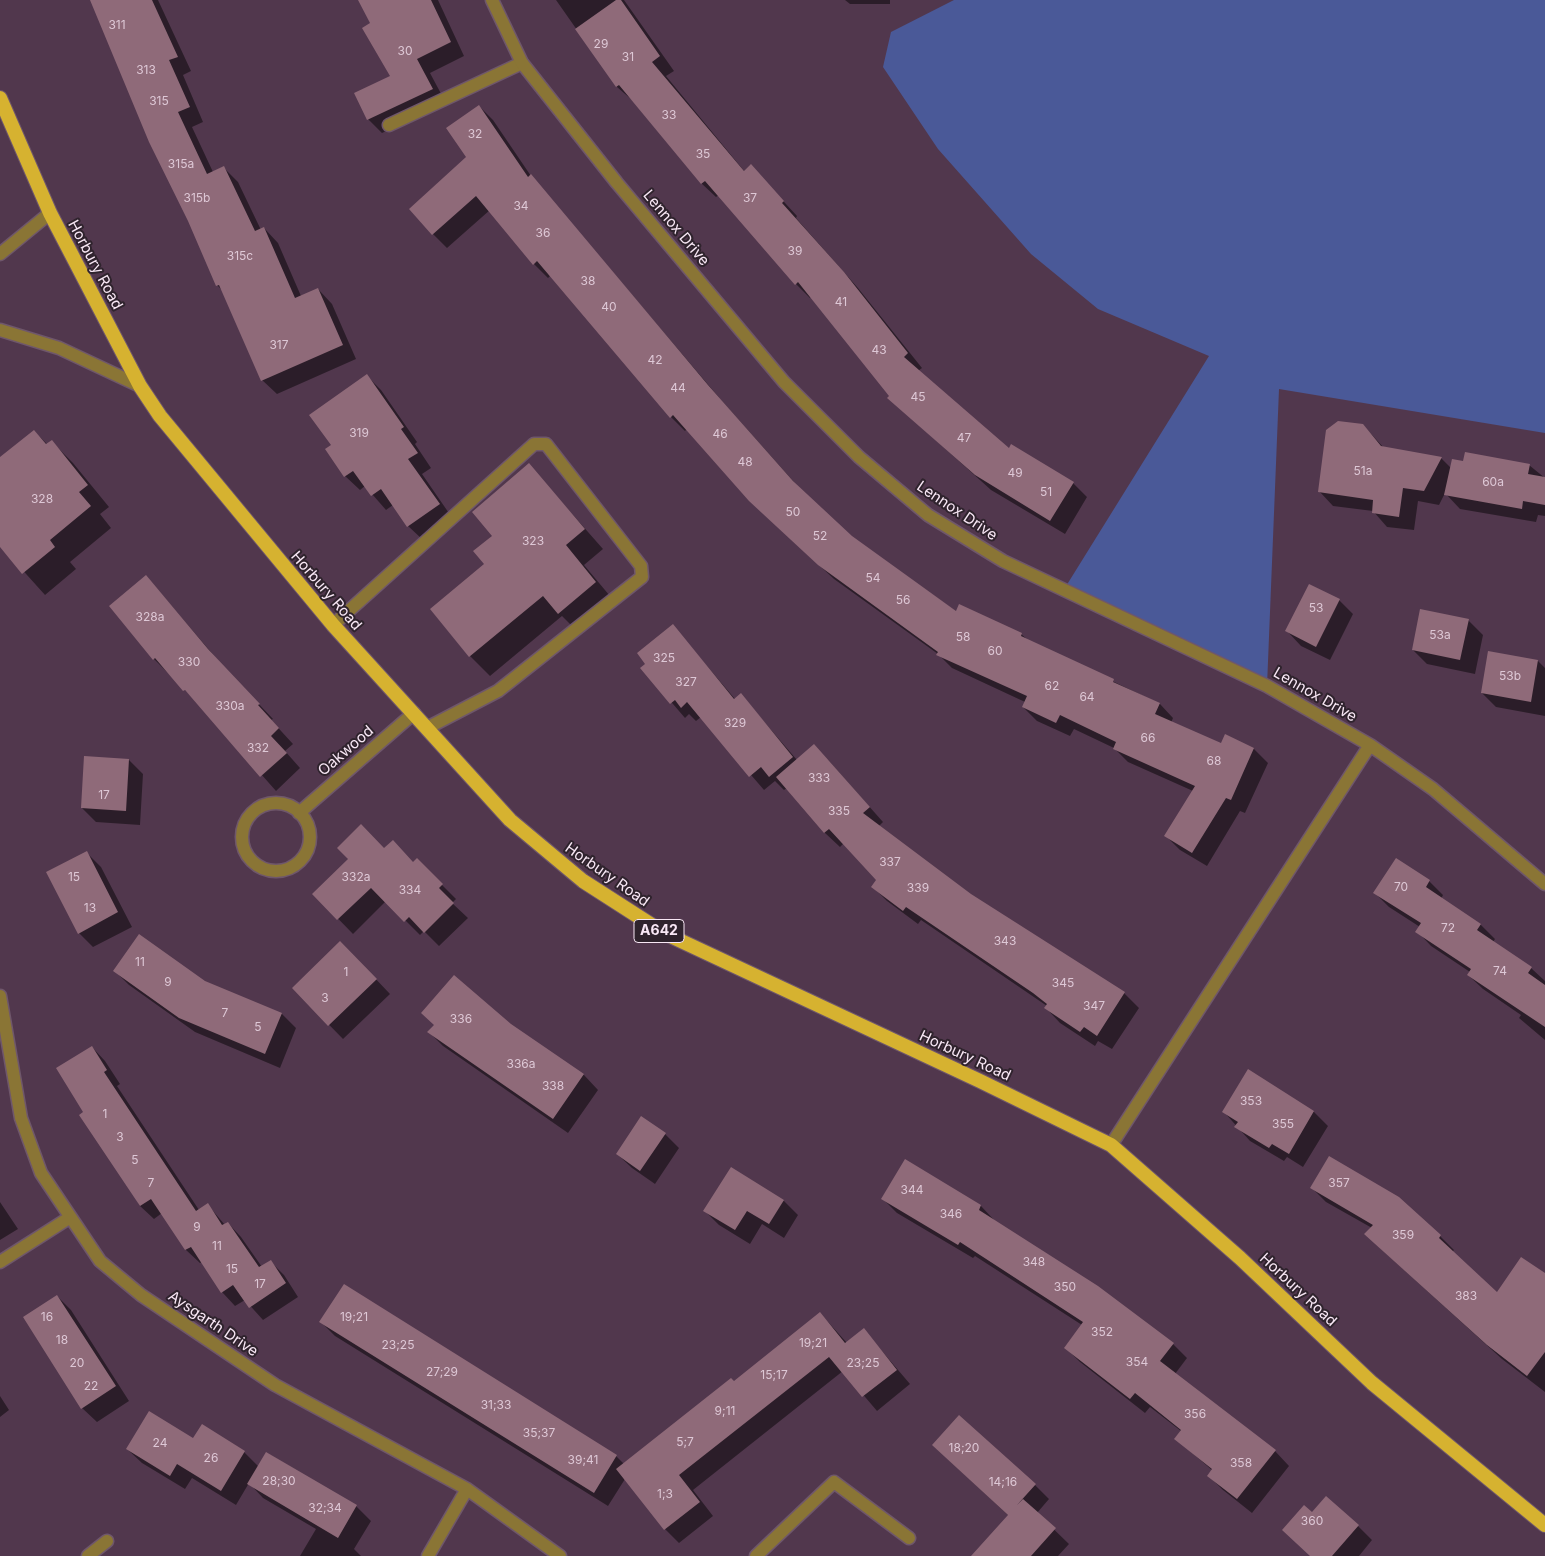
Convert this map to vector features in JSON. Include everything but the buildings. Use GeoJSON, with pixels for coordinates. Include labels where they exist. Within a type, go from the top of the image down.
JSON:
{"type":"FeatureCollection","features":[{"type":"Feature","properties":{"kind":"highway","name":"Horbury Road"},"geometry":{"type":"LineString","coordinates":[[0,98],[50,214],[140,386],[160,416],[333,625],[510,820],[583,881],[664,933],[980,1081],[1111,1145],[1240,1258],[1372,1382],[1545,1525]]}},
{"type":"Feature","properties":{"kind":"street","name":"Lennox Drive"},"geometry":{"type":"LineString","coordinates":[[492,0],[522,63],[617,183],[784,382],[859,457],[928,515],[1003,561],[1266,686],[1370,745],[1433,789],[1545,884]]}},
{"type":"Feature","properties":{"kind":"street"},"geometry":{"type":"LineString","coordinates":[[389,125],[522,63]]}},
{"type":"Feature","properties":{"kind":"street"},"geometry":{"type":"LineString","coordinates":[[0,254],[50,214]]}},
{"type":"Feature","properties":{"kind":"street"},"geometry":{"type":"LineString","coordinates":[[0,330],[60,348],[140,386]]}},
{"type":"Feature","properties":{"kind":"street"},"geometry":{"type":"LineString","coordinates":[[333,625],[534,444],[546,444],[641,566],[642,577],[498,691],[427,728]]}},
{"type":"Feature","properties":{"kind":"street","name":"Oakwood"},"geometry":{"type":"LineString","coordinates":[[299,813],[414,713]]}},
{"type":"Feature","properties":{"kind":"street"},"geometry":{"type":"LineString","coordinates":[[1111,1145],[1370,745]]}},
{"type":"Feature","properties":{"kind":"street"},"geometry":{"type":"LineString","coordinates":[[275,803],[288,805],[299,813],[307,824],[310,837],[307,850],[300,861],[289,868],[276,871],[263,868],[251,861],[244,850],[242,837],[244,824],[251,813],[262,806],[275,803]]}},
{"type":"Feature","properties":{"kind":"street","name":"Aysgarth Drive"},"geometry":{"type":"LineString","coordinates":[[0,996],[22,1118],[41,1173],[69,1218],[100,1261],[141,1295],[276,1385],[467,1489],[560,1556]]}},
{"type":"Feature","properties":{"kind":"street"},"geometry":{"type":"LineString","coordinates":[[0,1262],[69,1218]]}},
{"type":"Feature","properties":{"kind":"street"},"geometry":{"type":"LineString","coordinates":[[756,1556],[834,1482],[909,1538]]}},
{"type":"Feature","properties":{"kind":"street"},"geometry":{"type":"LineString","coordinates":[[428,1556],[467,1489]]}},
{"type":"Feature","properties":{"kind":"street"},"geometry":{"type":"LineString","coordinates":[[88,1556],[108,1541]]}},
{"type":"Feature","properties":{"kind":"shaded area"},"geometry":{"type":"Polygon","coordinates":[[[954,0],[1545,0],[1545,433],[1279,389],[1267,686],[1063,591],[1209,356],[1098,309],[1031,254],[938,149],[883,67],[891,32],[954,0]]]}}]}
